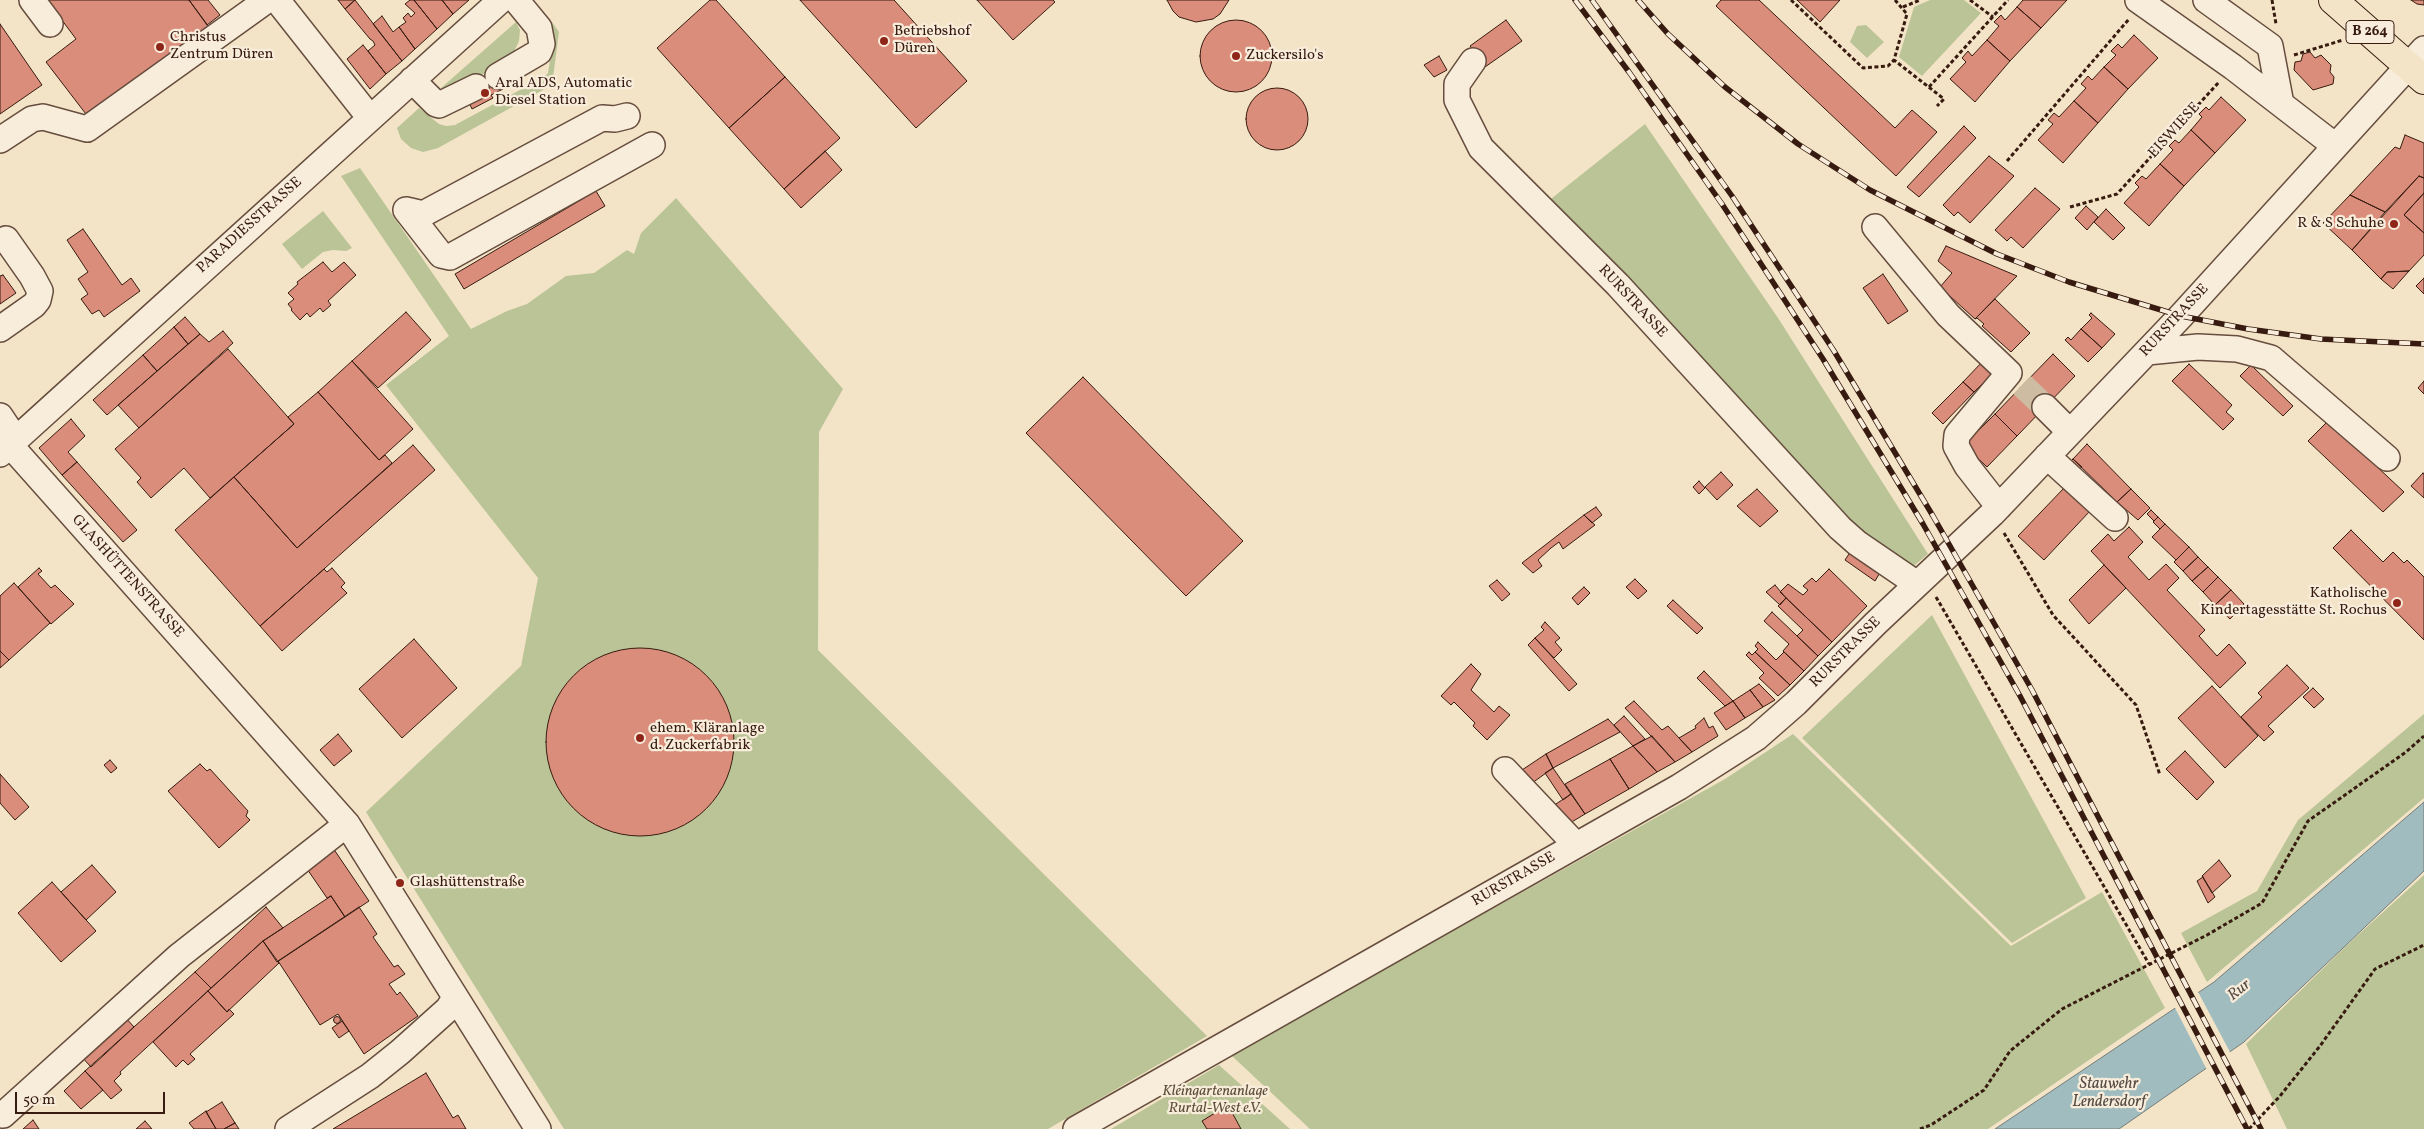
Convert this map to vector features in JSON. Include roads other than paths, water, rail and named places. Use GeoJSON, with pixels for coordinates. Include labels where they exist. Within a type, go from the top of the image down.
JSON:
{"type":"FeatureCollection","features":[{"type":"Feature","properties":{"kind":"main road","name":"B 264"},"geometry":{"type":"LineString","coordinates":[[2333,0],[2370,32],[2418,64]]}},
{"type":"Feature","properties":{"kind":"street"},"geometry":{"type":"LineString","coordinates":[[32,0],[50,24]]}},
{"type":"Feature","properties":{"kind":"street"},"geometry":{"type":"LineString","coordinates":[[0,140],[32,119],[43,117],[87,129],[267,0]]}},
{"type":"Feature","properties":{"kind":"street"},"geometry":{"type":"LineString","coordinates":[[277,0],[370,118]]}},
{"type":"Feature","properties":{"kind":"street","name":"PARADIESSTRASSE"},"geometry":{"type":"LineString","coordinates":[[9,446],[501,0]]}},
{"type":"Feature","properties":{"kind":"street"},"geometry":{"type":"LineString","coordinates":[[498,76],[539,52],[542,44],[539,28],[516,0]]}},
{"type":"Feature","properties":{"kind":"street"},"geometry":{"type":"LineString","coordinates":[[2206,0],[2270,46],[2281,104]]}},
{"type":"Feature","properties":{"kind":"street"},"geometry":{"type":"LineString","coordinates":[[2140,1],[2233,67],[2334,145]]}},
{"type":"Feature","properties":{"kind":"street","name":"RURSTRASSE"},"geometry":{"type":"LineString","coordinates":[[1473,61],[1457,84],[1457,100],[1481,148],[1618,285],[1840,528],[1856,543],[1921,581]]}},
{"type":"Feature","properties":{"kind":"street","name":"RURSTRASSE"},"geometry":{"type":"LineString","coordinates":[[1076,1129],[1679,787],[1756,738],[1796,703],[1995,510],[2147,352],[2334,145],[2418,64]]}},
{"type":"Feature","properties":{"kind":"street"},"geometry":{"type":"LineString","coordinates":[[412,80],[439,105],[476,87]]}},
{"type":"Feature","properties":{"kind":"street"},"geometry":{"type":"LineString","coordinates":[[627,116],[616,119],[602,118],[423,214],[406,210],[441,255],[450,258],[652,145]]}},
{"type":"Feature","properties":{"kind":"street"},"geometry":{"type":"LineString","coordinates":[[1875,227],[1948,315],[2016,379],[1957,435],[1956,446],[1964,462],[1995,510]]}},
{"type":"Feature","properties":{"kind":"street"},"geometry":{"type":"LineString","coordinates":[[0,329],[34,305],[38,300],[40,291],[32,276],[6,239]]}},
{"type":"Feature","properties":{"kind":"street"},"geometry":{"type":"LineString","coordinates":[[2147,352],[2198,347],[2237,349],[2271,358],[2387,458]]}},
{"type":"Feature","properties":{"kind":"street"},"geometry":{"type":"LineString","coordinates":[[2045,407],[2070,432]]}},
{"type":"Feature","properties":{"kind":"street","name":"GLASHÜTTENSTRASSE"},"geometry":{"type":"LineString","coordinates":[[0,416],[9,446],[347,824],[538,1129]]}},
{"type":"Feature","properties":{"kind":"street"},"geometry":{"type":"LineString","coordinates":[[2047,456],[2115,518]]}},
{"type":"Feature","properties":{"kind":"street"},"geometry":{"type":"LineString","coordinates":[[1505,770],[1576,845]]}},
{"type":"Feature","properties":{"kind":"street"},"geometry":{"type":"LineString","coordinates":[[3,1115],[179,956],[347,824]]}},
{"type":"Feature","properties":{"kind":"street"},"geometry":{"type":"LineString","coordinates":[[288,1129],[370,1076],[448,1009],[455,998]]}},
{"type":"Feature","properties":{"kind":"water","name":"Stauwehr Lendersdorf"},"geometry":{"type":"Polygon","coordinates":[[[2424,802],[2424,871],[2244,1042],[2119,1129],[1995,1129],[2214,982],[2424,802]]]}},
{"type":"Feature","properties":{"kind":"tunnel"},"geometry":{"type":"LineString","coordinates":[[2022,385],[2045,407]]}},
{"type":"Feature","properties":{"kind":"railway"},"geometry":{"type":"LineString","coordinates":[[1575,0],[1629,72],[1722,204],[1823,359],[1923,524],[2020,696],[2247,1129]]}},
{"type":"Feature","properties":{"kind":"railway"},"geometry":{"type":"LineString","coordinates":[[1592,0],[1732,196],[1834,351],[1933,516],[2032,690],[2261,1129]]}},
{"type":"Feature","properties":{"kind":"railway"},"geometry":{"type":"LineString","coordinates":[[1638,0],[1668,34],[1725,87],[1798,144],[1870,190],[1997,254],[2069,282],[2181,316],[2248,329],[2321,339],[2424,344]]}},
{"type":"Feature","properties":{"kind":"place","name":"Betriebshof Düren"},"geometry":{"type":"Point","coordinates":[884,41]}},
{"type":"Feature","properties":{"kind":"place","name":"Christus Zentrum Düren"},"geometry":{"type":"Point","coordinates":[160,47]}},
{"type":"Feature","properties":{"kind":"place","name":"Zuckersilo's"},"geometry":{"type":"Point","coordinates":[1236,56]}},
{"type":"Feature","properties":{"kind":"place","name":"Aral ADS, Automatic Diesel Station"},"geometry":{"type":"Point","coordinates":[485,93]}},
{"type":"Feature","properties":{"kind":"place","name":"R & S Schuhe"},"geometry":{"type":"Point","coordinates":[2394,224]}},
{"type":"Feature","properties":{"kind":"place","name":"Katholische Kindertagesstätte St. Rochus"},"geometry":{"type":"Point","coordinates":[2397,603]}},
{"type":"Feature","properties":{"kind":"place","name":"ehem. Kläranlage d. Zuckerfabrik"},"geometry":{"type":"Point","coordinates":[640,738]}},
{"type":"Feature","properties":{"kind":"place","name":"Glashüttenstraße"},"geometry":{"type":"Point","coordinates":[400,883]}},
{"type":"Feature","properties":{"kind":"water label","name":"Rur"},"geometry":{"type":"Point","coordinates":[2240,991]}},
{"type":"Feature","properties":{"kind":"park label","name":"Kleingartenanlage Rurtal-West e.V."},"geometry":{"type":"Point","coordinates":[1215,1100]}}]}
